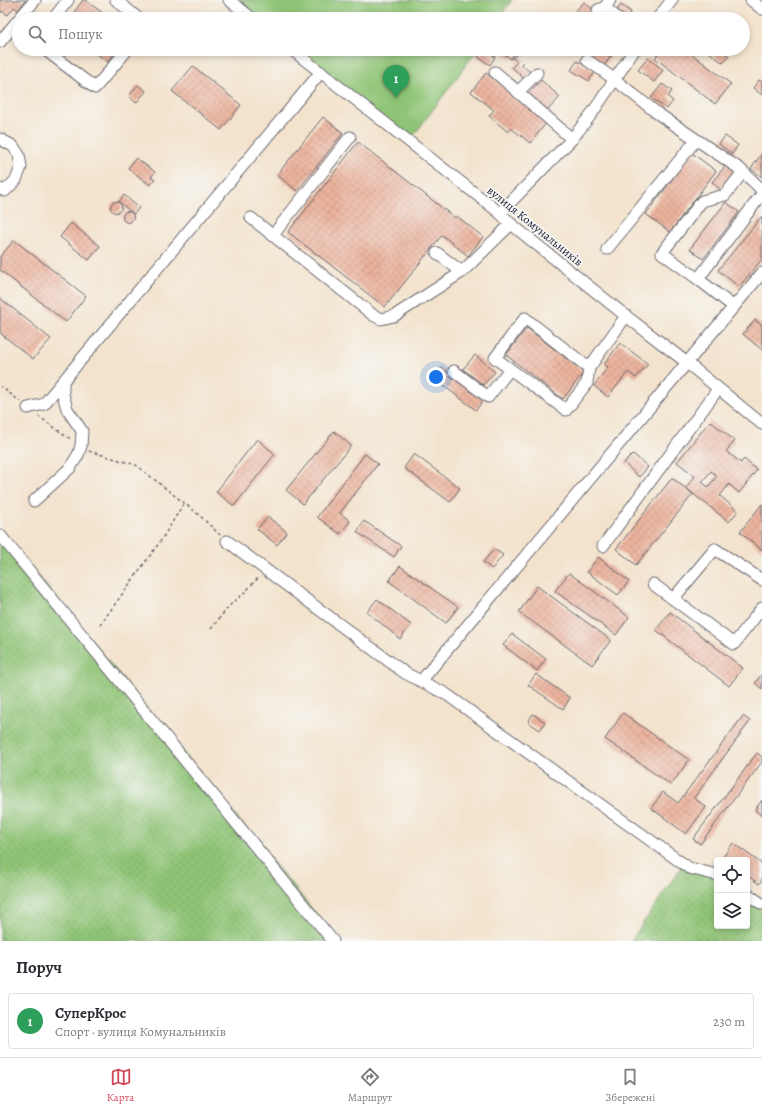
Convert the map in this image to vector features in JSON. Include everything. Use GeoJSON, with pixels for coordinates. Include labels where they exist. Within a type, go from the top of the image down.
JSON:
{"type":"FeatureCollection","features":[{"type":"Feature","properties":{"kind":"street"},"geometry":{"type":"LineString","coordinates":[[25,12],[35,0]]}},
{"type":"Feature","properties":{"kind":"street"},"geometry":{"type":"LineString","coordinates":[[59,12],[68,0]]}},
{"type":"Feature","properties":{"kind":"street"},"geometry":{"type":"LineString","coordinates":[[116,0],[131,12]]}},
{"type":"Feature","properties":{"kind":"street"},"geometry":{"type":"LineString","coordinates":[[229,0],[244,12]]}},
{"type":"Feature","properties":{"kind":"street"},"geometry":{"type":"LineString","coordinates":[[608,9],[618,0]]}},
{"type":"Feature","properties":{"kind":"street"},"geometry":{"type":"LineString","coordinates":[[663,12],[672,0]]}},
{"type":"Feature","properties":{"kind":"street"},"geometry":{"type":"LineString","coordinates":[[751,0],[762,9]]}},
{"type":"Feature","properties":{"kind":"street"},"geometry":{"type":"LineString","coordinates":[[0,42],[12,27]]}},
{"type":"Feature","properties":{"kind":"street"},"geometry":{"type":"LineString","coordinates":[[53,56],[95,88],[122,56]]}},
{"type":"Feature","properties":{"kind":"street","name":"вулиця Комунальників"},"geometry":{"type":"LineString","coordinates":[[300,56],[500,213],[626,316],[762,423]]}},
{"type":"Feature","properties":{"kind":"street"},"geometry":{"type":"LineString","coordinates":[[500,213],[572,138],[593,112],[630,56]]}},
{"type":"Feature","properties":{"kind":"street"},"geometry":{"type":"LineString","coordinates":[[586,60],[614,79],[657,113],[743,172],[762,190]]}},
{"type":"Feature","properties":{"kind":"street"},"geometry":{"type":"LineString","coordinates":[[28,408],[44,404],[321,72]]}},
{"type":"Feature","properties":{"kind":"street"},"geometry":{"type":"LineString","coordinates":[[495,72],[572,138]]}},
{"type":"Feature","properties":{"kind":"street"},"geometry":{"type":"LineString","coordinates":[[518,92],[537,73]]}},
{"type":"Feature","properties":{"kind":"street"},"geometry":{"type":"LineString","coordinates":[[273,235],[350,137]]}},
{"type":"Feature","properties":{"kind":"street"},"geometry":{"type":"LineString","coordinates":[[0,139],[13,146],[19,155],[21,167],[16,180],[5,191],[0,189]]}},
{"type":"Feature","properties":{"kind":"street"},"geometry":{"type":"LineString","coordinates":[[607,249],[696,140]]}},
{"type":"Feature","properties":{"kind":"street"},"geometry":{"type":"LineString","coordinates":[[734,307],[662,253],[702,201],[725,195],[743,172]]}},
{"type":"Feature","properties":{"kind":"street"},"geometry":{"type":"LineString","coordinates":[[698,279],[762,194]]}},
{"type":"Feature","properties":{"kind":"street"},"geometry":{"type":"LineString","coordinates":[[251,218],[373,315],[381,319],[394,316],[462,272],[512,224]]}},
{"type":"Feature","properties":{"kind":"street"},"geometry":{"type":"LineString","coordinates":[[437,253],[462,272]]}},
{"type":"Feature","properties":{"kind":"street"},"geometry":{"type":"LineString","coordinates":[[421,681],[762,272]]}},
{"type":"Feature","properties":{"kind":"street"},"geometry":{"type":"LineString","coordinates":[[589,368],[525,318],[495,358],[566,410],[587,383],[589,368],[626,316]]}},
{"type":"Feature","properties":{"kind":"street"},"geometry":{"type":"LineString","coordinates":[[454,371],[488,397],[510,369]]}},
{"type":"Feature","properties":{"kind":"street"},"geometry":{"type":"LineString","coordinates":[[34,501],[70,468],[78,455],[81,446],[82,431],[67,409],[63,394],[63,381]]}},
{"type":"Feature","properties":{"kind":"street"},"geometry":{"type":"LineString","coordinates":[[603,546],[718,389]]}},
{"type":"Feature","properties":{"kind":"street"},"geometry":{"type":"LineString","coordinates":[[0,535],[333,941]]}},
{"type":"Feature","properties":{"kind":"street"},"geometry":{"type":"LineString","coordinates":[[227,541],[405,673],[446,694],[689,868],[714,874]]}},
{"type":"Feature","properties":{"kind":"street"},"geometry":{"type":"LineString","coordinates":[[673,599],[715,549],[762,580]]}},
{"type":"Feature","properties":{"kind":"street"},"geometry":{"type":"LineString","coordinates":[[653,584],[734,644],[762,608]]}},
{"type":"Feature","properties":{"kind":"street"},"geometry":{"type":"LineString","coordinates":[[750,896],[762,904]]}},
{"type":"Feature","properties":{"kind":"path"},"geometry":{"type":"LineString","coordinates":[[52,426],[88,451],[136,465],[198,514],[227,541]]}},
{"type":"Feature","properties":{"kind":"path"},"geometry":{"type":"LineString","coordinates":[[100,625],[162,539],[184,503]]}},
{"type":"Feature","properties":{"kind":"path"},"geometry":{"type":"LineString","coordinates":[[211,629],[229,606],[266,570]]}},
{"type":"Feature","properties":{"kind":"green space"},"geometry":{"type":"Polygon","coordinates":[[[226,0],[512,0],[503,12],[242,12],[226,0]]]}},
{"type":"Feature","properties":{"kind":"green space"},"geometry":{"type":"Polygon","coordinates":[[[298,56],[473,56],[408,143],[298,56]]]}},
{"type":"Feature","properties":{"kind":"green space"},"geometry":{"type":"Polygon","coordinates":[[[0,529],[9,540],[338,941],[0,941],[0,529]]]}},
{"type":"Feature","properties":{"kind":"green space"},"geometry":{"type":"Polygon","coordinates":[[[682,866],[714,874],[714,929],[750,929],[750,896],[762,904],[762,941],[631,941],[682,866]]]}},
{"type":"Feature","properties":{"kind":"building"},"geometry":{"type":"Polygon","coordinates":[[[0,0],[26,0],[18,10],[14,7],[8,15],[2,11],[0,14],[0,0]]]}},
{"type":"Feature","properties":{"kind":"building"},"geometry":{"type":"Polygon","coordinates":[[[83,0],[85,0],[101,12],[74,12],[83,0]]]}},
{"type":"Feature","properties":{"kind":"building"},"geometry":{"type":"Polygon","coordinates":[[[584,2],[596,12],[575,12],[584,2]]]}},
{"type":"Feature","properties":{"kind":"building"},"geometry":{"type":"Polygon","coordinates":[[[621,5],[631,12],[616,12],[621,5]]]}},
{"type":"Feature","properties":{"kind":"building"},"geometry":{"type":"Polygon","coordinates":[[[100,56],[112,56],[108,62],[100,56]]]}},
{"type":"Feature","properties":{"kind":"building"},"geometry":{"type":"Polygon","coordinates":[[[494,56],[495,57],[490,65],[478,57],[494,56]]]}},
{"type":"Feature","properties":{"kind":"building"},"geometry":{"type":"Polygon","coordinates":[[[515,56],[521,56],[525,60],[521,64],[531,73],[524,79],[512,67],[517,62],[513,58],[515,56]]]}},
{"type":"Feature","properties":{"kind":"building"},"geometry":{"type":"Polygon","coordinates":[[[588,56],[611,56],[604,66],[588,56]]]}},
{"type":"Feature","properties":{"kind":"building"},"geometry":{"type":"Polygon","coordinates":[[[657,56],[694,56],[731,84],[715,104],[655,58],[657,56]]]}},
{"type":"Feature","properties":{"kind":"building"},"geometry":{"type":"Polygon","coordinates":[[[714,56],[729,56],[723,63],[714,56]]]}},
{"type":"Feature","properties":{"kind":"building"},"geometry":{"type":"Polygon","coordinates":[[[648,58],[663,70],[654,82],[638,70],[648,58]]]}},
{"type":"Feature","properties":{"kind":"building"},"geometry":{"type":"Polygon","coordinates":[[[577,61],[595,72],[589,81],[571,70],[577,61]]]}},
{"type":"Feature","properties":{"kind":"building"},"geometry":{"type":"Polygon","coordinates":[[[193,66],[241,105],[221,130],[172,91],[193,66]]]}},
{"type":"Feature","properties":{"kind":"building"},"geometry":{"type":"Polygon","coordinates":[[[486,73],[547,122],[530,143],[511,128],[508,132],[489,116],[494,110],[471,92],[486,73]]]}},
{"type":"Feature","properties":{"kind":"building"},"geometry":{"type":"Polygon","coordinates":[[[541,80],[560,97],[546,112],[527,94],[541,80]]]}},
{"type":"Feature","properties":{"kind":"building"},"geometry":{"type":"Polygon","coordinates":[[[759,80],[762,82],[762,95],[753,88],[759,80]]]}},
{"type":"Feature","properties":{"kind":"building"},"geometry":{"type":"Polygon","coordinates":[[[662,84],[672,91],[668,97],[673,101],[667,109],[651,98],[662,84]]]}},
{"type":"Feature","properties":{"kind":"building"},"geometry":{"type":"Polygon","coordinates":[[[138,85],[146,91],[136,103],[129,96],[138,85]]]}},
{"type":"Feature","properties":{"kind":"building"},"geometry":{"type":"Polygon","coordinates":[[[323,117],[343,133],[297,191],[277,175],[323,117]]]}},
{"type":"Feature","properties":{"kind":"building"},"geometry":{"type":"Polygon","coordinates":[[[725,136],[738,145],[732,154],[719,144],[725,136]]]}},
{"type":"Feature","properties":{"kind":"building"},"geometry":{"type":"Polygon","coordinates":[[[358,142],[455,218],[457,216],[483,237],[468,256],[442,235],[385,307],[288,232],[358,142]]]}},
{"type":"Feature","properties":{"kind":"building"},"geometry":{"type":"Polygon","coordinates":[[[692,153],[716,171],[670,232],[646,214],[692,153]]]}},
{"type":"Feature","properties":{"kind":"building"},"geometry":{"type":"Polygon","coordinates":[[[762,153],[762,177],[751,169],[762,153]]]}},
{"type":"Feature","properties":{"kind":"building"},"geometry":{"type":"Polygon","coordinates":[[[136,158],[155,172],[151,177],[155,179],[150,185],[128,168],[136,158]]]}},
{"type":"Feature","properties":{"kind":"building"},"geometry":{"type":"Polygon","coordinates":[[[727,164],[738,174],[723,192],[712,182],[727,164]]]}},
{"type":"Feature","properties":{"kind":"building"},"geometry":{"type":"Polygon","coordinates":[[[124,195],[139,208],[134,214],[119,202],[124,195]]]}},
{"type":"Feature","properties":{"kind":"building"},"geometry":{"type":"Polygon","coordinates":[[[114,202],[118,202],[120,203],[120,211],[114,212],[111,209],[111,205],[114,202]]]}},
{"type":"Feature","properties":{"kind":"building"},"geometry":{"type":"Polygon","coordinates":[[[726,202],[739,212],[703,259],[690,249],[726,202]]]}},
{"type":"Feature","properties":{"kind":"building"},"geometry":{"type":"Polygon","coordinates":[[[126,212],[130,212],[132,213],[132,221],[126,222],[123,219],[123,215],[126,212]]]}},
{"type":"Feature","properties":{"kind":"building"},"geometry":{"type":"Polygon","coordinates":[[[762,216],[762,259],[739,287],[718,270],[762,216]]]}},
{"type":"Feature","properties":{"kind":"building"},"geometry":{"type":"Polygon","coordinates":[[[71,223],[100,246],[89,260],[60,237],[71,223]]]}},
{"type":"Feature","properties":{"kind":"building"},"geometry":{"type":"Polygon","coordinates":[[[14,240],[86,296],[66,322],[0,270],[0,257],[14,240]]]}},
{"type":"Feature","properties":{"kind":"building"},"geometry":{"type":"Polygon","coordinates":[[[0,298],[51,339],[33,359],[0,333],[0,298]]]}},
{"type":"Feature","properties":{"kind":"building"},"geometry":{"type":"Polygon","coordinates":[[[755,320],[762,325],[762,350],[743,334],[755,320]]]}},
{"type":"Feature","properties":{"kind":"building"},"geometry":{"type":"Polygon","coordinates":[[[527,328],[584,372],[563,399],[506,355],[527,328]]]}},
{"type":"Feature","properties":{"kind":"building"},"geometry":{"type":"Polygon","coordinates":[[[620,343],[648,364],[636,378],[628,372],[608,397],[594,386],[608,367],[604,364],[620,343]]]}},
{"type":"Feature","properties":{"kind":"building"},"geometry":{"type":"Polygon","coordinates":[[[475,355],[495,372],[483,385],[463,369],[475,355]]]}},
{"type":"Feature","properties":{"kind":"building"},"geometry":{"type":"Polygon","coordinates":[[[441,368],[484,399],[476,410],[433,378],[441,368]]]}},
{"type":"Feature","properties":{"kind":"building"},"geometry":{"type":"Polygon","coordinates":[[[710,421],[735,441],[726,451],[741,463],[744,459],[757,470],[739,493],[729,484],[720,496],[738,511],[729,522],[686,488],[695,476],[677,462],[710,421]],[[711,471],[702,482],[708,487],[717,476],[711,471]]]}},
{"type":"Feature","properties":{"kind":"building"},"geometry":{"type":"Polygon","coordinates":[[[334,431],[351,446],[303,504],[286,490],[334,431]]]}},
{"type":"Feature","properties":{"kind":"building"},"geometry":{"type":"Polygon","coordinates":[[[257,439],[275,454],[234,506],[216,492],[257,439]]]}},
{"type":"Feature","properties":{"kind":"building"},"geometry":{"type":"Polygon","coordinates":[[[365,454],[378,464],[340,513],[350,521],[340,534],[317,517],[365,454]]]}},
{"type":"Feature","properties":{"kind":"building"},"geometry":{"type":"Polygon","coordinates":[[[414,454],[460,488],[450,502],[404,468],[414,454]]]}},
{"type":"Feature","properties":{"kind":"building"},"geometry":{"type":"Polygon","coordinates":[[[633,454],[648,467],[639,477],[624,463],[633,454]]]}},
{"type":"Feature","properties":{"kind":"building"},"geometry":{"type":"Polygon","coordinates":[[[672,478],[693,494],[636,565],[616,549],[672,478]]]}},
{"type":"Feature","properties":{"kind":"building"},"geometry":{"type":"Polygon","coordinates":[[[762,504],[762,550],[740,532],[762,504]]]}},
{"type":"Feature","properties":{"kind":"building"},"geometry":{"type":"Polygon","coordinates":[[[268,517],[287,532],[277,545],[257,529],[268,517]]]}},
{"type":"Feature","properties":{"kind":"building"},"geometry":{"type":"Polygon","coordinates":[[[364,521],[401,546],[394,557],[357,532],[364,521]]]}},
{"type":"Feature","properties":{"kind":"building"},"geometry":{"type":"Polygon","coordinates":[[[494,549],[503,555],[492,569],[483,562],[494,549]]]}},
{"type":"Feature","properties":{"kind":"building"},"geometry":{"type":"Polygon","coordinates":[[[598,557],[629,581],[618,595],[587,572],[598,557]]]}},
{"type":"Feature","properties":{"kind":"building"},"geometry":{"type":"Polygon","coordinates":[[[400,566],[458,607],[446,623],[389,581],[400,566]]]}},
{"type":"Feature","properties":{"kind":"building"},"geometry":{"type":"Polygon","coordinates":[[[569,573],[629,617],[616,635],[555,591],[569,573]]]}},
{"type":"Feature","properties":{"kind":"building"},"geometry":{"type":"Polygon","coordinates":[[[537,586],[611,640],[592,665],[519,612],[537,586]]]}},
{"type":"Feature","properties":{"kind":"building"},"geometry":{"type":"Polygon","coordinates":[[[377,599],[411,625],[400,639],[367,612],[377,599]]]}},
{"type":"Feature","properties":{"kind":"building"},"geometry":{"type":"Polygon","coordinates":[[[670,612],[743,668],[729,686],[656,630],[670,612]]]}},
{"type":"Feature","properties":{"kind":"building"},"geometry":{"type":"Polygon","coordinates":[[[512,634],[546,659],[537,671],[503,645],[512,634]]]}},
{"type":"Feature","properties":{"kind":"building"},"geometry":{"type":"Polygon","coordinates":[[[536,674],[570,698],[563,709],[528,685],[536,674]]]}},
{"type":"Feature","properties":{"kind":"building"},"geometry":{"type":"Polygon","coordinates":[[[762,674],[762,689],[755,683],[762,674]]]}},
{"type":"Feature","properties":{"kind":"building"},"geometry":{"type":"Polygon","coordinates":[[[623,713],[689,760],[671,785],[605,739],[623,713]]]}},
{"type":"Feature","properties":{"kind":"building"},"geometry":{"type":"Polygon","coordinates":[[[533,714],[545,722],[540,730],[528,722],[533,714]]]}},
{"type":"Feature","properties":{"kind":"building"},"geometry":{"type":"Polygon","coordinates":[[[743,716],[750,721],[694,798],[706,807],[686,834],[651,808],[663,792],[678,803],[743,716]]]}},
{"type":"Feature","properties":{"kind":"building"},"geometry":{"type":"Polygon","coordinates":[[[757,753],[762,757],[762,762],[700,844],[693,839],[757,753]]]}},
{"type":"Feature","properties":{"kind":"building"},"geometry":{"type":"Polygon","coordinates":[[[762,800],[762,816],[755,810],[762,800]]]}},
{"type":"Feature","properties":{"kind":"building"},"geometry":{"type":"Polygon","coordinates":[[[733,843],[762,864],[762,880],[759,884],[750,877],[750,857],[723,857],[733,843]]]}},
{"type":"Feature","properties":{"kind":"place","name":"СуперКрос"},"geometry":{"type":"Point","coordinates":[396,98]}}]}
